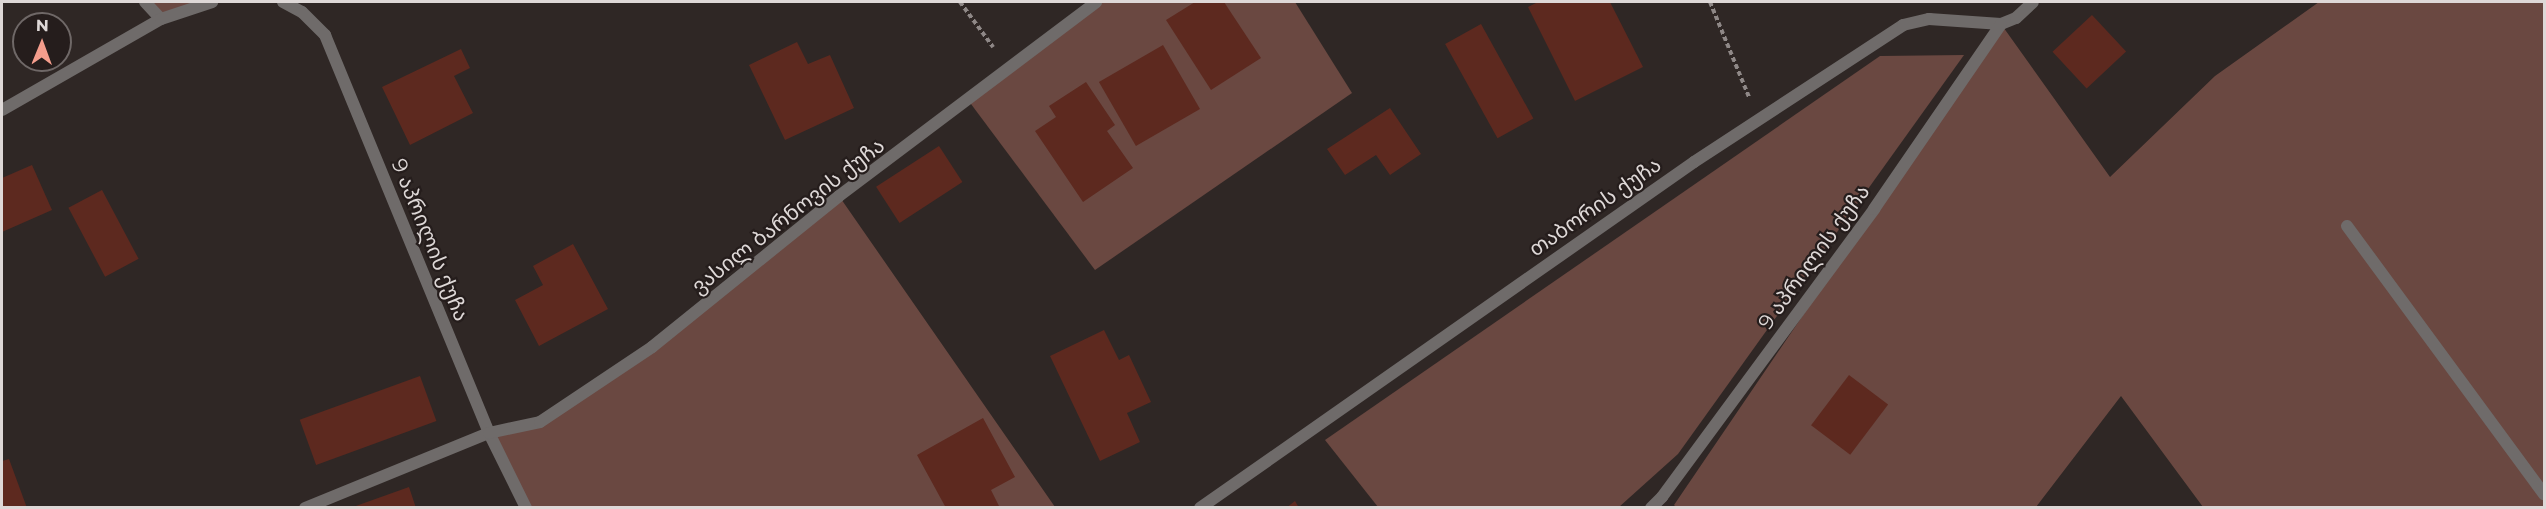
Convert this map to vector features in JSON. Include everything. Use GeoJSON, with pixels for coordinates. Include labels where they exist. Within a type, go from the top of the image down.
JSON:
{"type":"FeatureCollection","features":[{"type":"Feature","properties":{"kind":"street"},"geometry":{"type":"LineString","coordinates":[[145,2],[161,19]]}},
{"type":"Feature","properties":{"kind":"street"},"geometry":{"type":"LineString","coordinates":[[2,110],[161,19],[212,2]]}},
{"type":"Feature","properties":{"kind":"street","name":"9 აპრილის ქუჩა"},"geometry":{"type":"LineString","coordinates":[[283,2],[302,12],[325,36],[489,433],[526,507]]}},
{"type":"Feature","properties":{"kind":"street","name":"ვასილ ბარნოვის ქუჩა"},"geometry":{"type":"LineString","coordinates":[[305,507],[489,433],[540,422],[652,347],[839,196],[1096,2]]}},
{"type":"Feature","properties":{"kind":"street"},"geometry":{"type":"LineString","coordinates":[[2001,24],[2016,18],[2033,2]]}},
{"type":"Feature","properties":{"kind":"street","name":"თაბორის ქუჩა"},"geometry":{"type":"LineString","coordinates":[[1200,507],[1758,120],[1903,25],[1929,19],[2001,24]]}},
{"type":"Feature","properties":{"kind":"street","name":"9 აპრილის ქუჩა"},"geometry":{"type":"LineString","coordinates":[[1651,507],[1662,497],[1874,209],[2001,24]]}},
{"type":"Feature","properties":{"kind":"street"},"geometry":{"type":"LineString","coordinates":[[2347,226],[2544,494]]}},
{"type":"Feature","properties":{"kind":"path"},"geometry":{"type":"LineString","coordinates":[[960,2],[1008,69]]}},
{"type":"Feature","properties":{"kind":"path"},"geometry":{"type":"LineString","coordinates":[[1710,2],[1758,120]]}},
{"type":"Feature","properties":{"kind":"shaded area"},"geometry":{"type":"Polygon","coordinates":[[[145,2],[212,2],[161,19],[145,2]]]}},
{"type":"Feature","properties":{"kind":"shaded area"},"geometry":{"type":"Polygon","coordinates":[[[1096,2],[1295,2],[1352,93],[1095,270],[968,100],[1096,2]]]}},
{"type":"Feature","properties":{"kind":"shaded area"},"geometry":{"type":"Polygon","coordinates":[[[2319,2],[2544,2],[2544,507],[2203,507],[2121,396],[2036,507],[1677,508],[1674,505],[2001,24],[2110,177],[2215,76],[2319,2]]]}},
{"type":"Feature","properties":{"kind":"shaded area"},"geometry":{"type":"Polygon","coordinates":[[[1964,55],[1678,454],[1619,507],[1378,507],[1325,440],[1880,56],[1964,55]]]}},
{"type":"Feature","properties":{"kind":"shaded area"},"geometry":{"type":"Polygon","coordinates":[[[839,196],[1055,507],[526,507],[489,433],[540,422],[605,379],[839,196]]]}},
{"type":"Feature","properties":{"kind":"building"},"geometry":{"type":"Polygon","coordinates":[[[1195,2],[1224,2],[1261,58],[1211,90],[1166,20],[1195,2]]]}},
{"type":"Feature","properties":{"kind":"building"},"geometry":{"type":"Polygon","coordinates":[[[1538,2],[1610,2],[1643,67],[1575,101],[1528,7],[1538,2]]]}},
{"type":"Feature","properties":{"kind":"building"},"geometry":{"type":"Polygon","coordinates":[[[2092,15],[2126,52],[2087,88],[2053,52],[2092,15]]]}},
{"type":"Feature","properties":{"kind":"building"},"geometry":{"type":"Polygon","coordinates":[[[1481,24],[1533,118],[1498,138],[1445,44],[1481,24]]]}},
{"type":"Feature","properties":{"kind":"building"},"geometry":{"type":"Polygon","coordinates":[[[797,42],[808,64],[830,55],[854,108],[785,140],[749,65],[797,42]]]}},
{"type":"Feature","properties":{"kind":"building"},"geometry":{"type":"Polygon","coordinates":[[[1163,45],[1200,109],[1136,146],[1099,82],[1163,45]]]}},
{"type":"Feature","properties":{"kind":"building"},"geometry":{"type":"Polygon","coordinates":[[[461,49],[470,68],[454,76],[473,113],[410,145],[382,87],[461,49]]]}},
{"type":"Feature","properties":{"kind":"building"},"geometry":{"type":"Polygon","coordinates":[[[1086,82],[1115,125],[1107,131],[1133,168],[1083,202],[1035,131],[1056,117],[1049,106],[1086,82]]]}},
{"type":"Feature","properties":{"kind":"building"},"geometry":{"type":"Polygon","coordinates":[[[1390,108],[1421,154],[1390,175],[1376,155],[1345,175],[1327,149],[1390,108]]]}},
{"type":"Feature","properties":{"kind":"building"},"geometry":{"type":"Polygon","coordinates":[[[939,146],[962,182],[900,223],[876,187],[939,146]]]}},
{"type":"Feature","properties":{"kind":"building"},"geometry":{"type":"Polygon","coordinates":[[[32,165],[52,210],[2,232],[2,178],[32,165]]]}},
{"type":"Feature","properties":{"kind":"building"},"geometry":{"type":"Polygon","coordinates":[[[102,190],[139,259],[105,277],[68,208],[102,190]]]}},
{"type":"Feature","properties":{"kind":"building"},"geometry":{"type":"Polygon","coordinates":[[[573,244],[608,309],[539,346],[515,300],[543,285],[533,266],[573,244]]]}},
{"type":"Feature","properties":{"kind":"building"},"geometry":{"type":"Polygon","coordinates":[[[1104,330],[1119,360],[1129,355],[1151,402],[1127,413],[1140,442],[1100,461],[1050,356],[1104,330]]]}},
{"type":"Feature","properties":{"kind":"building"},"geometry":{"type":"Polygon","coordinates":[[[1849,375],[1888,404],[1850,455],[1811,425],[1849,375]]]}},
{"type":"Feature","properties":{"kind":"building"},"geometry":{"type":"Polygon","coordinates":[[[420,376],[436,421],[316,465],[300,420],[420,376]]]}},
{"type":"Feature","properties":{"kind":"building"},"geometry":{"type":"Polygon","coordinates":[[[983,418],[1015,477],[991,490],[1000,508],[946,508],[917,455],[983,418]]]}},
{"type":"Feature","properties":{"kind":"building"},"geometry":{"type":"Polygon","coordinates":[[[9,459],[27,508],[2,508],[2,461],[9,459]]]}},
{"type":"Feature","properties":{"kind":"building"},"geometry":{"type":"Polygon","coordinates":[[[409,487],[416,508],[353,508],[353,507],[409,487]]]}},
{"type":"Feature","properties":{"kind":"building"},"geometry":{"type":"Polygon","coordinates":[[[1295,501],[1299,508],[1286,508],[1295,501]]]}}]}
